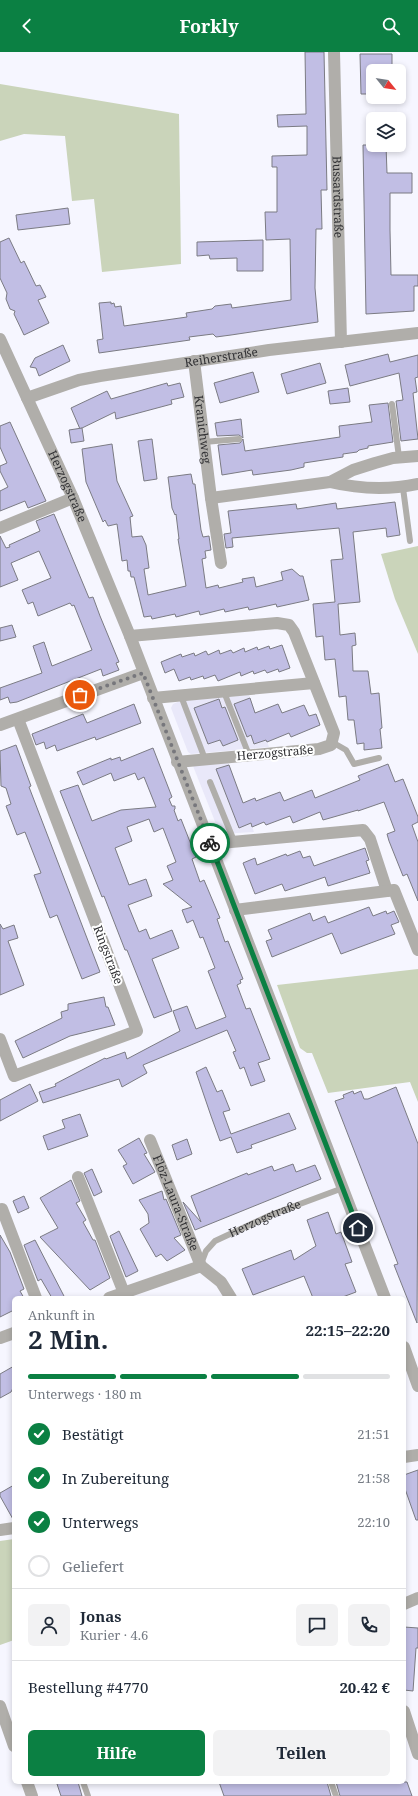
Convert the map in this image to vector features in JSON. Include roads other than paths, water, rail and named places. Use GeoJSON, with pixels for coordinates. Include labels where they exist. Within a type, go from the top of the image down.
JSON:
{"type":"FeatureCollection","features":[{"type":"Feature","properties":{"kind":"street","name":"Bussardstraße"},"geometry":{"type":"LineString","coordinates":[[334,52],[341,342]]}},
{"type":"Feature","properties":{"kind":"street","name":"Reiherstraße"},"geometry":{"type":"LineString","coordinates":[[27,398],[93,377],[268,350],[418,333]]}},
{"type":"Feature","properties":{"kind":"street","name":"Herzogstraße"},"geometry":{"type":"LineString","coordinates":[[0,339],[73,498],[130,636],[177,762],[384,1296]]}},
{"type":"Feature","properties":{"kind":"street","name":"Kranichweg"},"geometry":{"type":"LineString","coordinates":[[194,361],[221,563]]}},
{"type":"Feature","properties":{"kind":"street"},"geometry":{"type":"LineString","coordinates":[[212,498],[330,482],[359,468],[399,457],[418,456]]}},
{"type":"Feature","properties":{"kind":"street"},"geometry":{"type":"LineString","coordinates":[[330,482],[353,487],[403,488],[418,484]]}},
{"type":"Feature","properties":{"kind":"street"},"geometry":{"type":"LineString","coordinates":[[0,528],[73,498]]}},
{"type":"Feature","properties":{"kind":"street"},"geometry":{"type":"LineString","coordinates":[[130,636],[283,623],[289,625],[294,632],[334,733],[332,742]]}},
{"type":"Feature","properties":{"kind":"street"},"geometry":{"type":"LineString","coordinates":[[0,725],[143,673]]}},
{"type":"Feature","properties":{"kind":"street"},"geometry":{"type":"LineString","coordinates":[[153,698],[314,683]]}},
{"type":"Feature","properties":{"kind":"street","name":"Ringstraße"},"geometry":{"type":"LineString","coordinates":[[0,1039],[14,1076],[137,1031],[18,719]]}},
{"type":"Feature","properties":{"kind":"street","name":"Herzogstraße"},"geometry":{"type":"LineString","coordinates":[[177,762],[319,749],[328,746],[332,742]]}},
{"type":"Feature","properties":{"kind":"street"},"geometry":{"type":"LineString","coordinates":[[210,844],[363,830],[370,839],[387,891]]}},
{"type":"Feature","properties":{"kind":"street"},"geometry":{"type":"LineString","coordinates":[[235,910],[394,890],[418,950]]}},
{"type":"Feature","properties":{"kind":"street","name":"Flöz-Laura-Straße"},"geometry":{"type":"LineString","coordinates":[[150,1140],[201,1266],[221,1282],[230,1296]]}},
{"type":"Feature","properties":{"kind":"street"},"geometry":{"type":"LineString","coordinates":[[78,1178],[124,1292]]}},
{"type":"Feature","properties":{"kind":"street"},"geometry":{"type":"LineString","coordinates":[[2,1209],[35,1296]]}},
{"type":"Feature","properties":{"kind":"street","name":"Flöz-Laura-Straße"},"geometry":{"type":"LineString","coordinates":[[114,1296],[201,1266]]}},
{"type":"Feature","properties":{"kind":"street"},"geometry":{"type":"LineString","coordinates":[[0,1338],[12,1334]]}},
{"type":"Feature","properties":{"kind":"street"},"geometry":{"type":"LineString","coordinates":[[406,1353],[418,1386]]}},
{"type":"Feature","properties":{"kind":"street"},"geometry":{"type":"LineString","coordinates":[[406,1457],[418,1455]]}},
{"type":"Feature","properties":{"kind":"street"},"geometry":{"type":"LineString","coordinates":[[0,1530],[12,1528]]}},
{"type":"Feature","properties":{"kind":"street"},"geometry":{"type":"LineString","coordinates":[[406,1603],[418,1598]]}},
{"type":"Feature","properties":{"kind":"street"},"geometry":{"type":"LineString","coordinates":[[0,1706],[12,1740]]}},
{"type":"Feature","properties":{"kind":"street"},"geometry":{"type":"LineString","coordinates":[[406,1717],[418,1754]]}},
{"type":"Feature","properties":{"kind":"street"},"geometry":{"type":"LineString","coordinates":[[28,1784],[32,1796]]}},
{"type":"Feature","properties":{"kind":"lane"},"geometry":{"type":"LineString","coordinates":[[392,404],[399,457]]}},
{"type":"Feature","properties":{"kind":"lane"},"geometry":{"type":"LineString","coordinates":[[204,442],[239,439]]}},
{"type":"Feature","properties":{"kind":"lane"},"geometry":{"type":"LineString","coordinates":[[403,488],[410,541]]}},
{"type":"Feature","properties":{"kind":"lane"},"geometry":{"type":"LineString","coordinates":[[224,692],[249,755]]}},
{"type":"Feature","properties":{"kind":"lane"},"geometry":{"type":"LineString","coordinates":[[181,696],[205,759]]}},
{"type":"Feature","properties":{"kind":"lane"},"geometry":{"type":"LineString","coordinates":[[332,742],[346,750],[354,764],[379,758]]}},
{"type":"Feature","properties":{"kind":"lane"},"geometry":{"type":"LineString","coordinates":[[210,782],[234,841]]}},
{"type":"Feature","properties":{"kind":"lane","name":"Herzogstraße"},"geometry":{"type":"LineString","coordinates":[[201,1266],[206,1251],[215,1241],[273,1214],[343,1188]]}},
{"type":"Feature","properties":{"kind":"lane"},"geometry":{"type":"LineString","coordinates":[[84,1784],[88,1796]]}},
{"type":"Feature","properties":{"kind":"lane"},"geometry":{"type":"LineString","coordinates":[[332,1784],[336,1796]]}}]}
